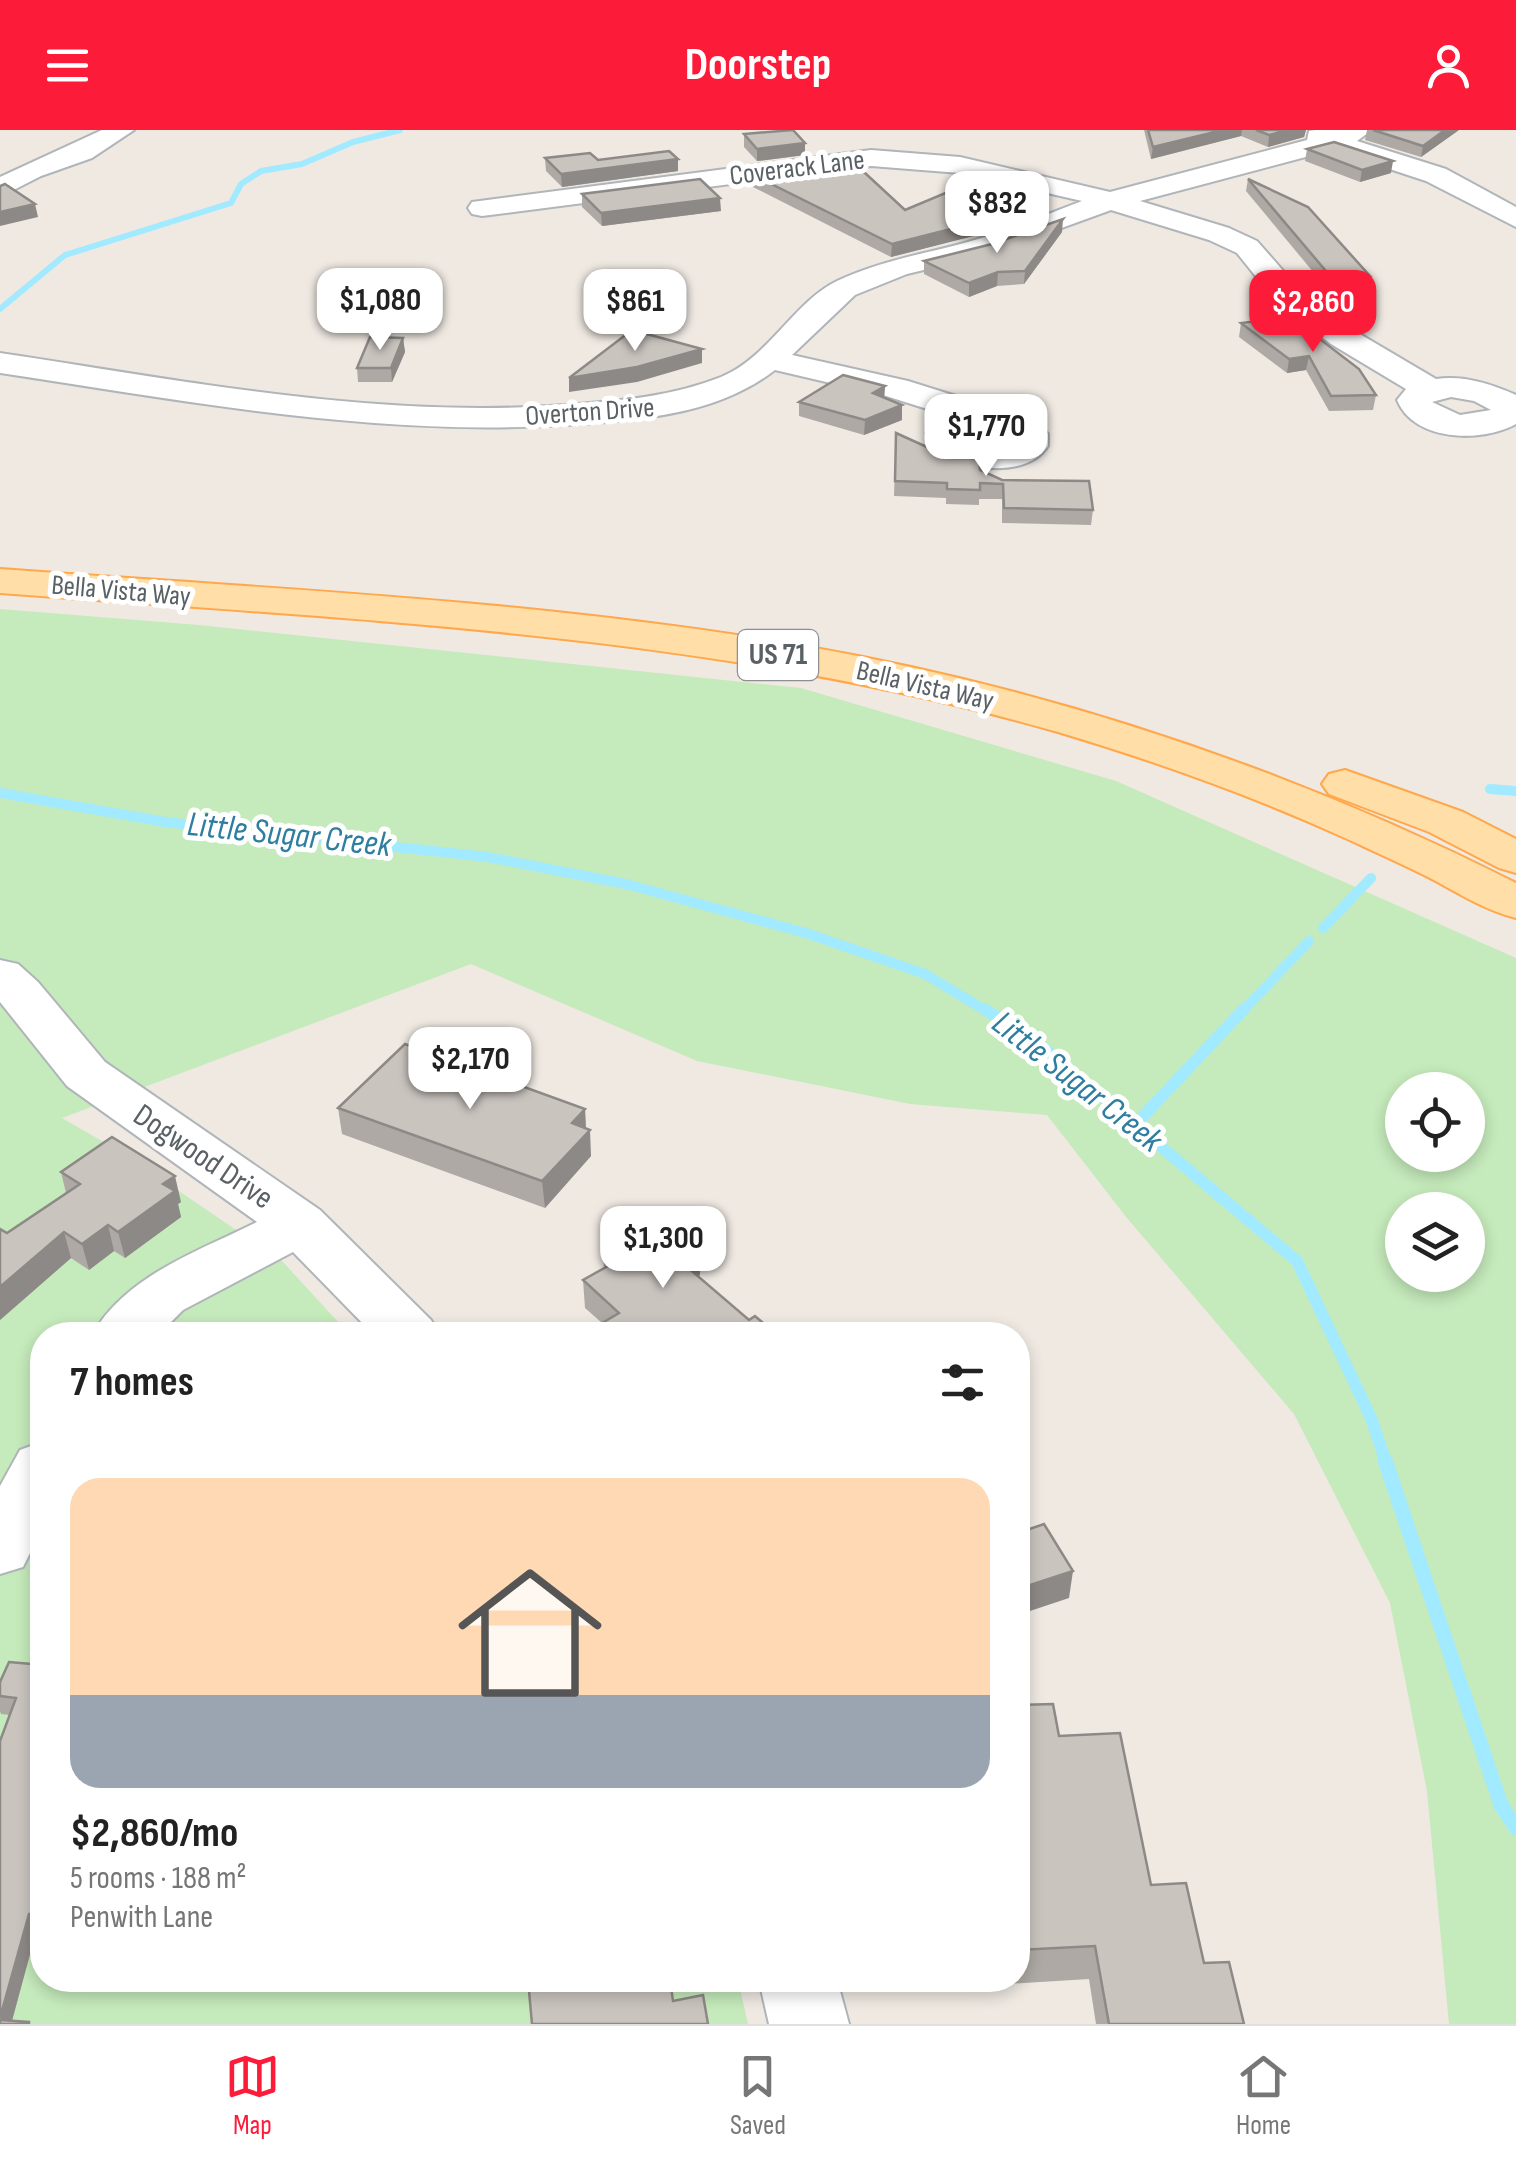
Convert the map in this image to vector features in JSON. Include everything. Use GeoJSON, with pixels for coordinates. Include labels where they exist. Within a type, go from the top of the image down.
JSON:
{"type":"FeatureCollection","features":[{"type":"Feature","properties":{"kind":"main road","name":"Bella Vista Way"},"geometry":{"type":"LineString","coordinates":[[0,555],[604,600],[793,624],[993,668],[1189,723],[1446,822],[1516,858]]}},
{"type":"Feature","properties":{"kind":"main road","name":"Bella Vista Way"},"geometry":{"type":"LineString","coordinates":[[0,581],[595,630],[808,659],[962,693],[1113,736],[1377,835],[1516,903]]}},
{"type":"Feature","properties":{"kind":"main road"},"geometry":{"type":"LineString","coordinates":[[1446,822],[1516,848]]}},
{"type":"Feature","properties":{"kind":"street"},"geometry":{"type":"LineString","coordinates":[[0,174],[31,170],[83,152],[121,130]]}},
{"type":"Feature","properties":{"kind":"street"},"geometry":{"type":"LineString","coordinates":[[1298,130],[1346,136],[1436,175],[1516,218]]}},
{"type":"Feature","properties":{"kind":"street","name":"Overton Drive"},"geometry":{"type":"LineString","coordinates":[[0,364],[298,408],[394,416],[524,418],[658,408],[737,383],[769,360],[844,289],[896,268],[980,248],[1041,229],[1109,201],[1346,136]]}},
{"type":"Feature","properties":{"kind":"street","name":"Coverack Lane"},"geometry":{"type":"LineString","coordinates":[[482,208],[871,158],[926,158],[989,167],[1247,246],[1290,297],[1342,338],[1432,390]]}},
{"type":"Feature","properties":{"kind":"street"},"geometry":{"type":"LineString","coordinates":[[0,189],[31,170]]}},
{"type":"Feature","properties":{"kind":"street"},"geometry":{"type":"LineString","coordinates":[[769,360],[896,388],[960,408]]}},
{"type":"Feature","properties":{"kind":"street","name":"Dogwood Drive"},"geometry":{"type":"LineString","coordinates":[[0,974],[86,1074],[300,1224],[397,1322]]}},
{"type":"Feature","properties":{"kind":"street"},"geometry":{"type":"LineString","coordinates":[[135,1322],[162,1294],[300,1224]]}},
{"type":"Feature","properties":{"kind":"street"},"geometry":{"type":"LineString","coordinates":[[0,1548],[30,1489]]}},
{"type":"Feature","properties":{"kind":"street"},"geometry":{"type":"LineString","coordinates":[[801,1992],[809,2024]]}},
{"type":"Feature","properties":{"kind":"green space"},"geometry":{"type":"Polygon","coordinates":[[[0,609],[199,625],[801,688],[1116,781],[1516,958],[1516,2024],[1449,2024],[1427,1791],[1390,1603],[1294,1414],[1127,1218],[1047,1115],[910,1104],[697,1061],[471,964],[62,1118],[126,1155],[283,1262],[338,1322],[30,1322],[30,1992],[741,1992],[748,2024],[0,2024],[0,609]]]}},
{"type":"Feature","properties":{"kind":"building"},"geometry":{"type":"Polygon","coordinates":[[[793,130],[805,143],[757,149],[744,134],[793,130]]]}},
{"type":"Feature","properties":{"kind":"building"},"geometry":{"type":"Polygon","coordinates":[[[1148,130],[1223,130],[1153,147],[1148,130]]]}},
{"type":"Feature","properties":{"kind":"building"},"geometry":{"type":"Polygon","coordinates":[[[1256,130],[1288,130],[1269,135],[1256,130]]]}},
{"type":"Feature","properties":{"kind":"building"},"geometry":{"type":"Polygon","coordinates":[[[1373,130],[1445,130],[1423,146],[1373,130]]]}},
{"type":"Feature","properties":{"kind":"building"},"geometry":{"type":"Polygon","coordinates":[[[1334,142],[1393,161],[1362,170],[1307,149],[1334,142]]]}},
{"type":"Feature","properties":{"kind":"building"},"geometry":{"type":"Polygon","coordinates":[[[669,151],[678,159],[561,174],[545,158],[590,153],[598,160],[669,151]]]}},
{"type":"Feature","properties":{"kind":"building"},"geometry":{"type":"Polygon","coordinates":[[[852,161],[905,210],[974,181],[1044,199],[982,221],[892,244],[753,175],[852,161]]]}},
{"type":"Feature","properties":{"kind":"building"},"geometry":{"type":"Polygon","coordinates":[[[700,179],[720,198],[601,213],[582,194],[700,179]]]}},
{"type":"Feature","properties":{"kind":"building"},"geometry":{"type":"Polygon","coordinates":[[[1248,179],[1308,207],[1370,276],[1331,277],[1248,179]]]}},
{"type":"Feature","properties":{"kind":"building"},"geometry":{"type":"Polygon","coordinates":[[[5,184],[35,204],[0,212],[0,186],[5,184]]]}},
{"type":"Feature","properties":{"kind":"building"},"geometry":{"type":"Polygon","coordinates":[[[1063,219],[1025,271],[998,272],[969,283],[924,261],[992,244],[1063,219]]]}},
{"type":"Feature","properties":{"kind":"building"},"geometry":{"type":"Polygon","coordinates":[[[1291,317],[1359,369],[1376,395],[1331,396],[1309,356],[1289,359],[1241,323],[1291,317]]]}},
{"type":"Feature","properties":{"kind":"building"},"geometry":{"type":"Polygon","coordinates":[[[632,330],[702,349],[637,367],[569,378],[632,330]]]}},
{"type":"Feature","properties":{"kind":"building"},"geometry":{"type":"Polygon","coordinates":[[[370,337],[403,338],[391,368],[357,368],[370,337]]]}},
{"type":"Feature","properties":{"kind":"building"},"geometry":{"type":"Polygon","coordinates":[[[843,375],[885,386],[873,393],[902,405],[865,420],[799,402],[843,375]]]}},
{"type":"Feature","properties":{"kind":"building"},"geometry":{"type":"Polygon","coordinates":[[[896,433],[951,458],[979,458],[980,470],[1002,480],[1089,481],[1093,510],[1004,508],[1003,484],[980,483],[980,490],[947,489],[947,483],[895,481],[896,433]]]}},
{"type":"Feature","properties":{"kind":"building"},"geometry":{"type":"Polygon","coordinates":[[[405,1044],[585,1109],[572,1123],[590,1130],[542,1181],[338,1108],[405,1044]]]}},
{"type":"Feature","properties":{"kind":"building"},"geometry":{"type":"Polygon","coordinates":[[[112,1137],[175,1176],[163,1184],[175,1191],[118,1232],[108,1225],[82,1244],[64,1232],[0,1287],[0,1229],[7,1233],[80,1184],[61,1172],[112,1137]]]}},
{"type":"Feature","properties":{"kind":"building"},"geometry":{"type":"Polygon","coordinates":[[[663,1217],[699,1248],[679,1260],[749,1320],[755,1316],[762,1322],[604,1322],[619,1313],[583,1280],[615,1262],[603,1251],[663,1217]]]}},
{"type":"Feature","properties":{"kind":"building"},"geometry":{"type":"Polygon","coordinates":[[[1044,1524],[1073,1571],[1030,1585],[1030,1529],[1044,1524]]]}},
{"type":"Feature","properties":{"kind":"building"},"geometry":{"type":"Polygon","coordinates":[[[9,1662],[30,1664],[30,1914],[0,2018],[0,1741],[16,1698],[0,1696],[0,1682],[9,1662]]]}},
{"type":"Feature","properties":{"kind":"building"},"geometry":{"type":"Polygon","coordinates":[[[1053,1704],[1059,1736],[1120,1733],[1151,1885],[1186,1883],[1204,1963],[1229,1962],[1244,2024],[1109,2024],[1095,1946],[1030,1949],[1030,1705],[1053,1704]]]}},
{"type":"Feature","properties":{"kind":"building"},"geometry":{"type":"Polygon","coordinates":[[[529,1992],[672,1992],[673,2001],[703,1995],[708,2024],[532,2024],[529,1992]]]}},
{"type":"Feature","properties":{"kind":"building"},"geometry":{"type":"Polygon","coordinates":[[[0,2020],[29,2022],[29,2024],[0,2024],[0,2020]]]}},
{"type":"Feature","properties":{"kind":"waterway"},"geometry":{"type":"LineString","coordinates":[[0,309],[65,255],[231,203],[241,184],[261,171],[302,164],[353,142],[400,130]]}},
{"type":"Feature","properties":{"kind":"waterway"},"geometry":{"type":"LineString","coordinates":[[1490,789],[1516,791]]}},
{"type":"Feature","properties":{"kind":"waterway","name":"Little Sugar Creek"},"geometry":{"type":"LineString","coordinates":[[0,793],[165,822],[488,857],[626,884],[806,933],[925,974],[988,1012]]}},
{"type":"Feature","properties":{"kind":"waterway"},"geometry":{"type":"LineString","coordinates":[[1323,928],[1371,878]]}},
{"type":"Feature","properties":{"kind":"waterway"},"geometry":{"type":"LineString","coordinates":[[1242,1012],[1309,941]]}},
{"type":"Feature","properties":{"kind":"waterway","name":"Little Sugar Creek"},"geometry":{"type":"LineString","coordinates":[[984,1009],[1033,1039],[1135,1125]]}},
{"type":"Feature","properties":{"kind":"waterway"},"geometry":{"type":"LineString","coordinates":[[1135,1125],[1244,1009]]}},
{"type":"Feature","properties":{"kind":"waterway","name":"Little Sugar Creek"},"geometry":{"type":"LineString","coordinates":[[1135,1125],[1297,1261],[1371,1418],[1386,1462]]}},
{"type":"Feature","properties":{"kind":"waterway","name":"Little Sugar Creek"},"geometry":{"type":"LineString","coordinates":[[1385,1460],[1501,1805],[1516,1828]]}}]}
